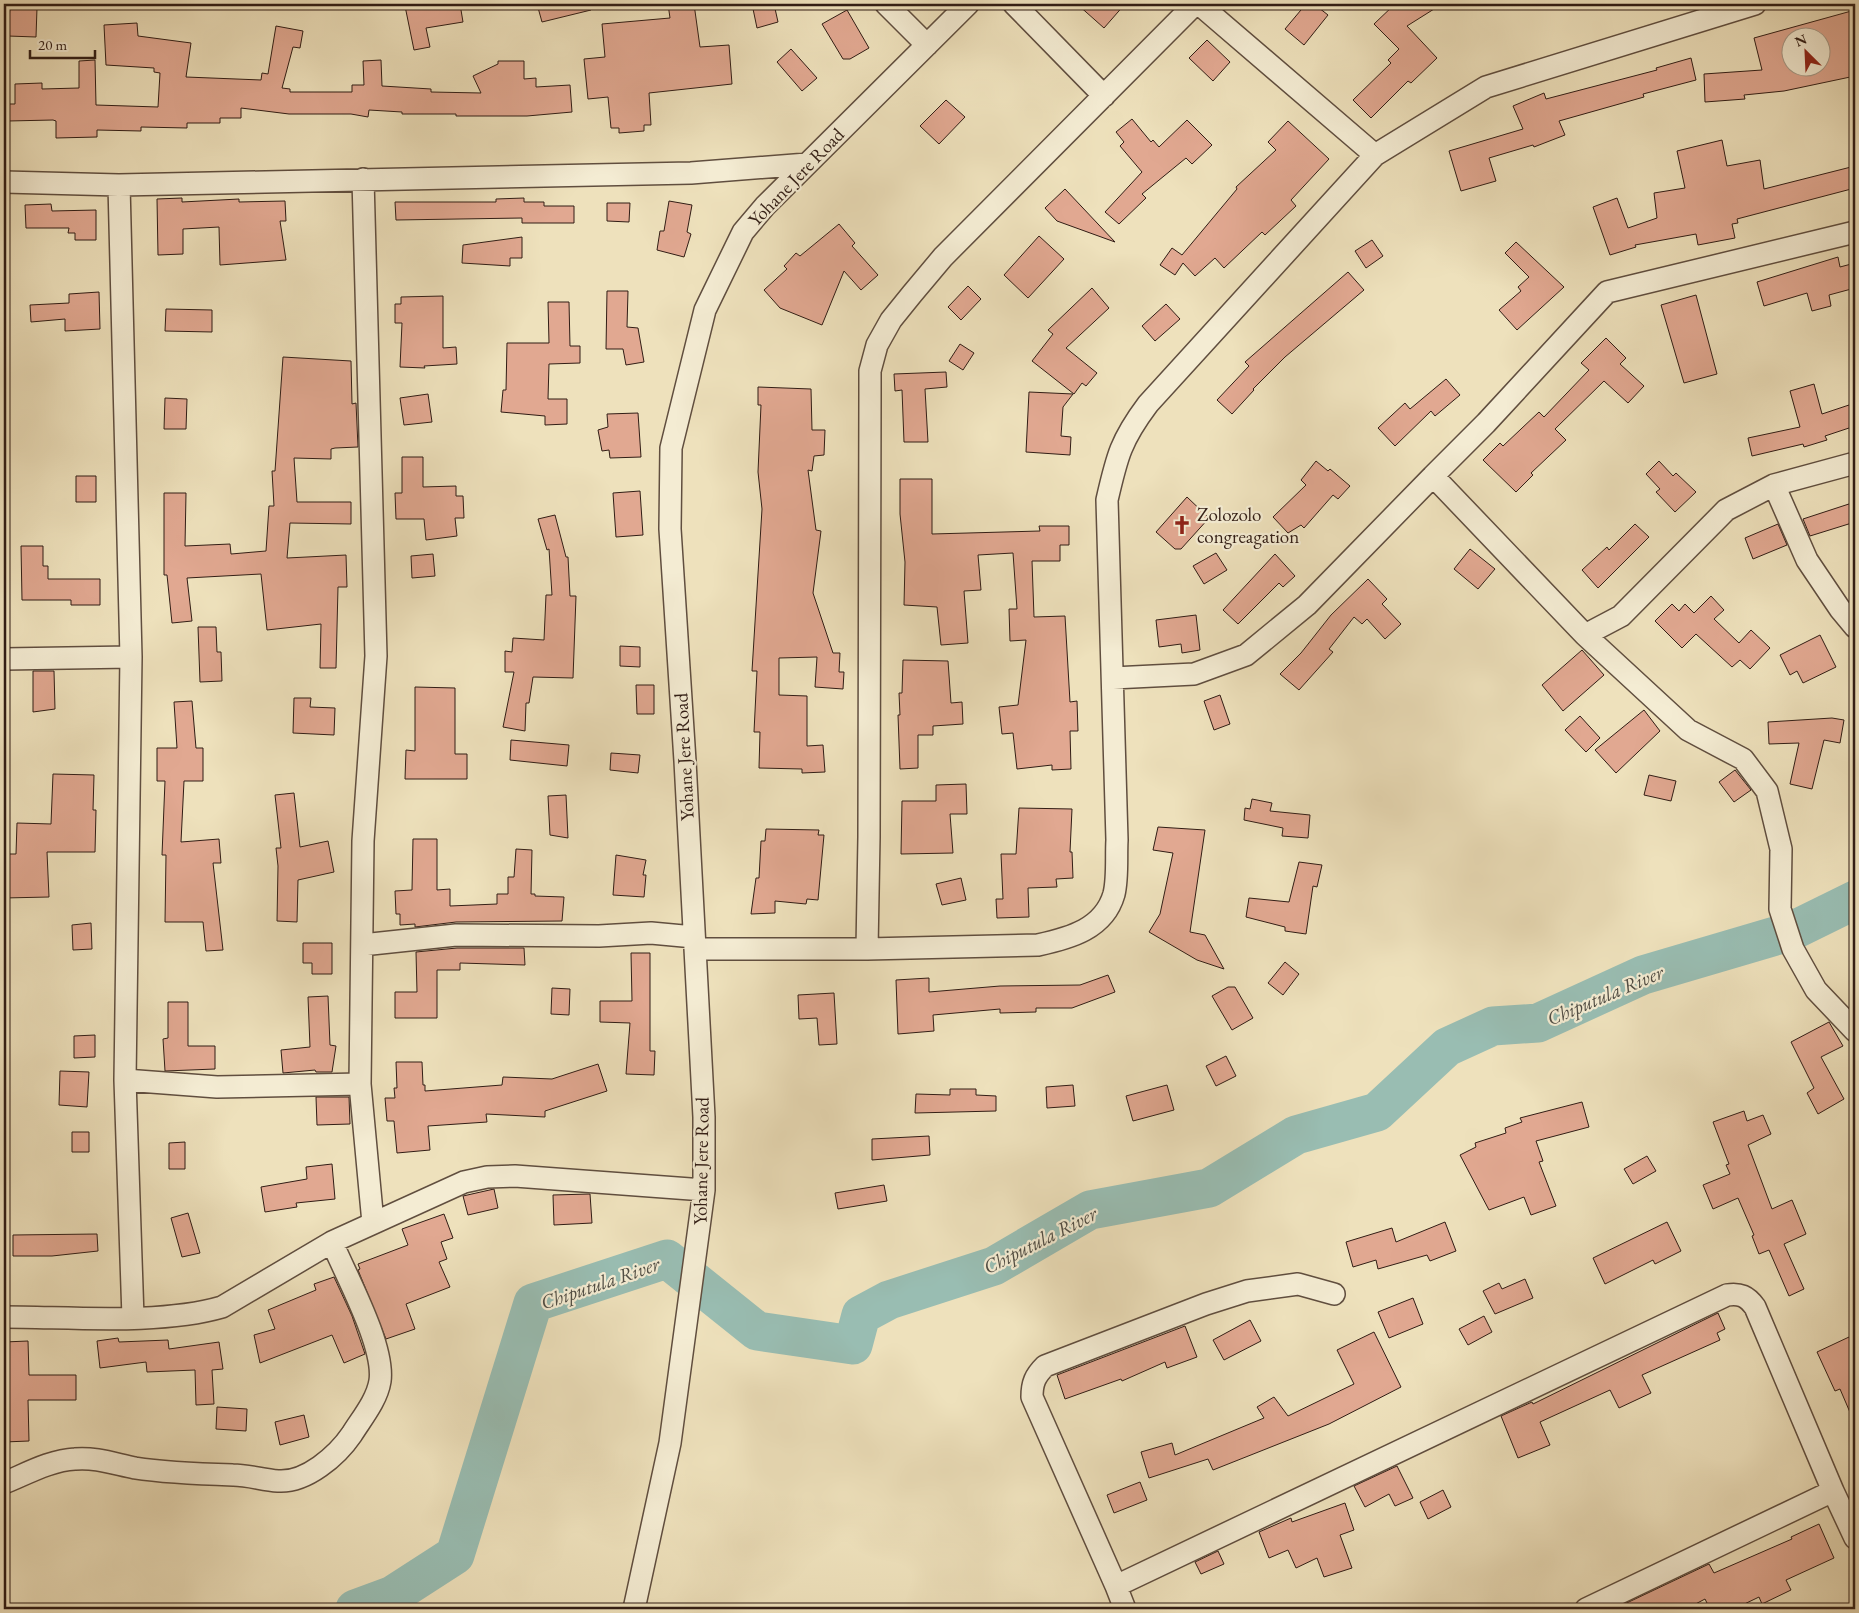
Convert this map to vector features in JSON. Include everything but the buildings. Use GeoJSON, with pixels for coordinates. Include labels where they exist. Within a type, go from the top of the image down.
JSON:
{"type":"FeatureCollection","features":[{"type":"Feature","properties":{"kind":"street"},"geometry":{"type":"LineString","coordinates":[[886,4],[927,45]]}},
{"type":"Feature","properties":{"kind":"street","name":"Yohane Jere Road"},"geometry":{"type":"LineString","coordinates":[[634,1609],[670,1442],[704,1190],[704,1117],[670,529],[671,448],[705,310],[743,232],[765,206],[968,4]]}},
{"type":"Feature","properties":{"kind":"street"},"geometry":{"type":"LineString","coordinates":[[1014,4],[1104,96]]}},
{"type":"Feature","properties":{"kind":"street"},"geometry":{"type":"LineString","coordinates":[[867,949],[870,371],[882,337],[892,320],[943,257],[1195,4]]}},
{"type":"Feature","properties":{"kind":"street"},"geometry":{"type":"LineString","coordinates":[[1199,4],[1374,155]]}},
{"type":"Feature","properties":{"kind":"street"},"geometry":{"type":"LineString","coordinates":[[362,945],[456,935],[599,936],[651,933],[694,943],[867,949],[1038,944],[1064,939],[1088,929],[1103,914],[1114,894],[1117,840],[1107,500],[1118,452],[1130,428],[1148,404],[1374,155],[1486,87],[1755,4]]}},
{"type":"Feature","properties":{"kind":"street"},"geometry":{"type":"LineString","coordinates":[[4,182],[119,185],[691,173],[807,164]]}},
{"type":"Feature","properties":{"kind":"street"},"geometry":{"type":"LineString","coordinates":[[364,179],[376,656],[363,841],[360,1084],[373,1222]]}},
{"type":"Feature","properties":{"kind":"street"},"geometry":{"type":"LineString","coordinates":[[119,185],[131,657],[125,1080],[133,1318]]}},
{"type":"Feature","properties":{"kind":"street"},"geometry":{"type":"LineString","coordinates":[[1113,678],[1194,674],[1246,655],[1307,605],[1433,476],[1607,292],[1855,232]]}},
{"type":"Feature","properties":{"kind":"street"},"geometry":{"type":"LineString","coordinates":[[1585,634],[1621,616],[1726,510],[1774,485],[1855,463]]}},
{"type":"Feature","properties":{"kind":"street"},"geometry":{"type":"LineString","coordinates":[[1433,476],[1585,634],[1688,730],[1743,759],[1767,791],[1781,849],[1780,909],[1793,949],[1816,990],[1855,1031]]}},
{"type":"Feature","properties":{"kind":"street"},"geometry":{"type":"LineString","coordinates":[[1774,485],[1807,560],[1840,609],[1855,627]]}},
{"type":"Feature","properties":{"kind":"street"},"geometry":{"type":"LineString","coordinates":[[4,659],[131,657]]}},
{"type":"Feature","properties":{"kind":"street"},"geometry":{"type":"LineString","coordinates":[[125,1080],[218,1087],[360,1084]]}},
{"type":"Feature","properties":{"kind":"street"},"geometry":{"type":"LineString","coordinates":[[4,1317],[133,1318],[203,1313],[222,1307],[332,1242],[373,1222],[464,1182],[487,1177],[515,1176],[704,1190]]}},
{"type":"Feature","properties":{"kind":"street"},"geometry":{"type":"LineString","coordinates":[[4,1483],[48,1465],[74,1458],[94,1459],[162,1472],[239,1475],[279,1481],[299,1477],[332,1458],[347,1442],[366,1412],[380,1382],[380,1366],[374,1338],[332,1242]]}},
{"type":"Feature","properties":{"kind":"street"},"geometry":{"type":"LineString","coordinates":[[1125,1609],[1032,1397],[1032,1387],[1036,1375],[1046,1366],[1206,1304],[1247,1291],[1298,1284],[1334,1294]]}},
{"type":"Feature","properties":{"kind":"street"},"geometry":{"type":"LineString","coordinates":[[1116,1586],[1727,1295],[1736,1294],[1748,1298],[1755,1307],[1833,1491],[1855,1538]]}},
{"type":"Feature","properties":{"kind":"street"},"geometry":{"type":"LineString","coordinates":[[1586,1609],[1833,1491]]}},
{"type":"Feature","properties":{"kind":"waterway","name":"Chiputula River"},"geometry":{"type":"LineString","coordinates":[[355,1609],[393,1595],[455,1555],[533,1303],[667,1259],[757,1331],[853,1345],[861,1315],[889,1300],[994,1266],[1090,1210],[1209,1188],[1296,1135],[1377,1112],[1447,1047],[1493,1026],[1538,1023],[1643,975],[1792,931],[1855,900]]}},
{"type":"Feature","properties":{"kind":"place","name":"Zolozolo congreagation"},"geometry":{"type":"Point","coordinates":[1182,525]}}]}
